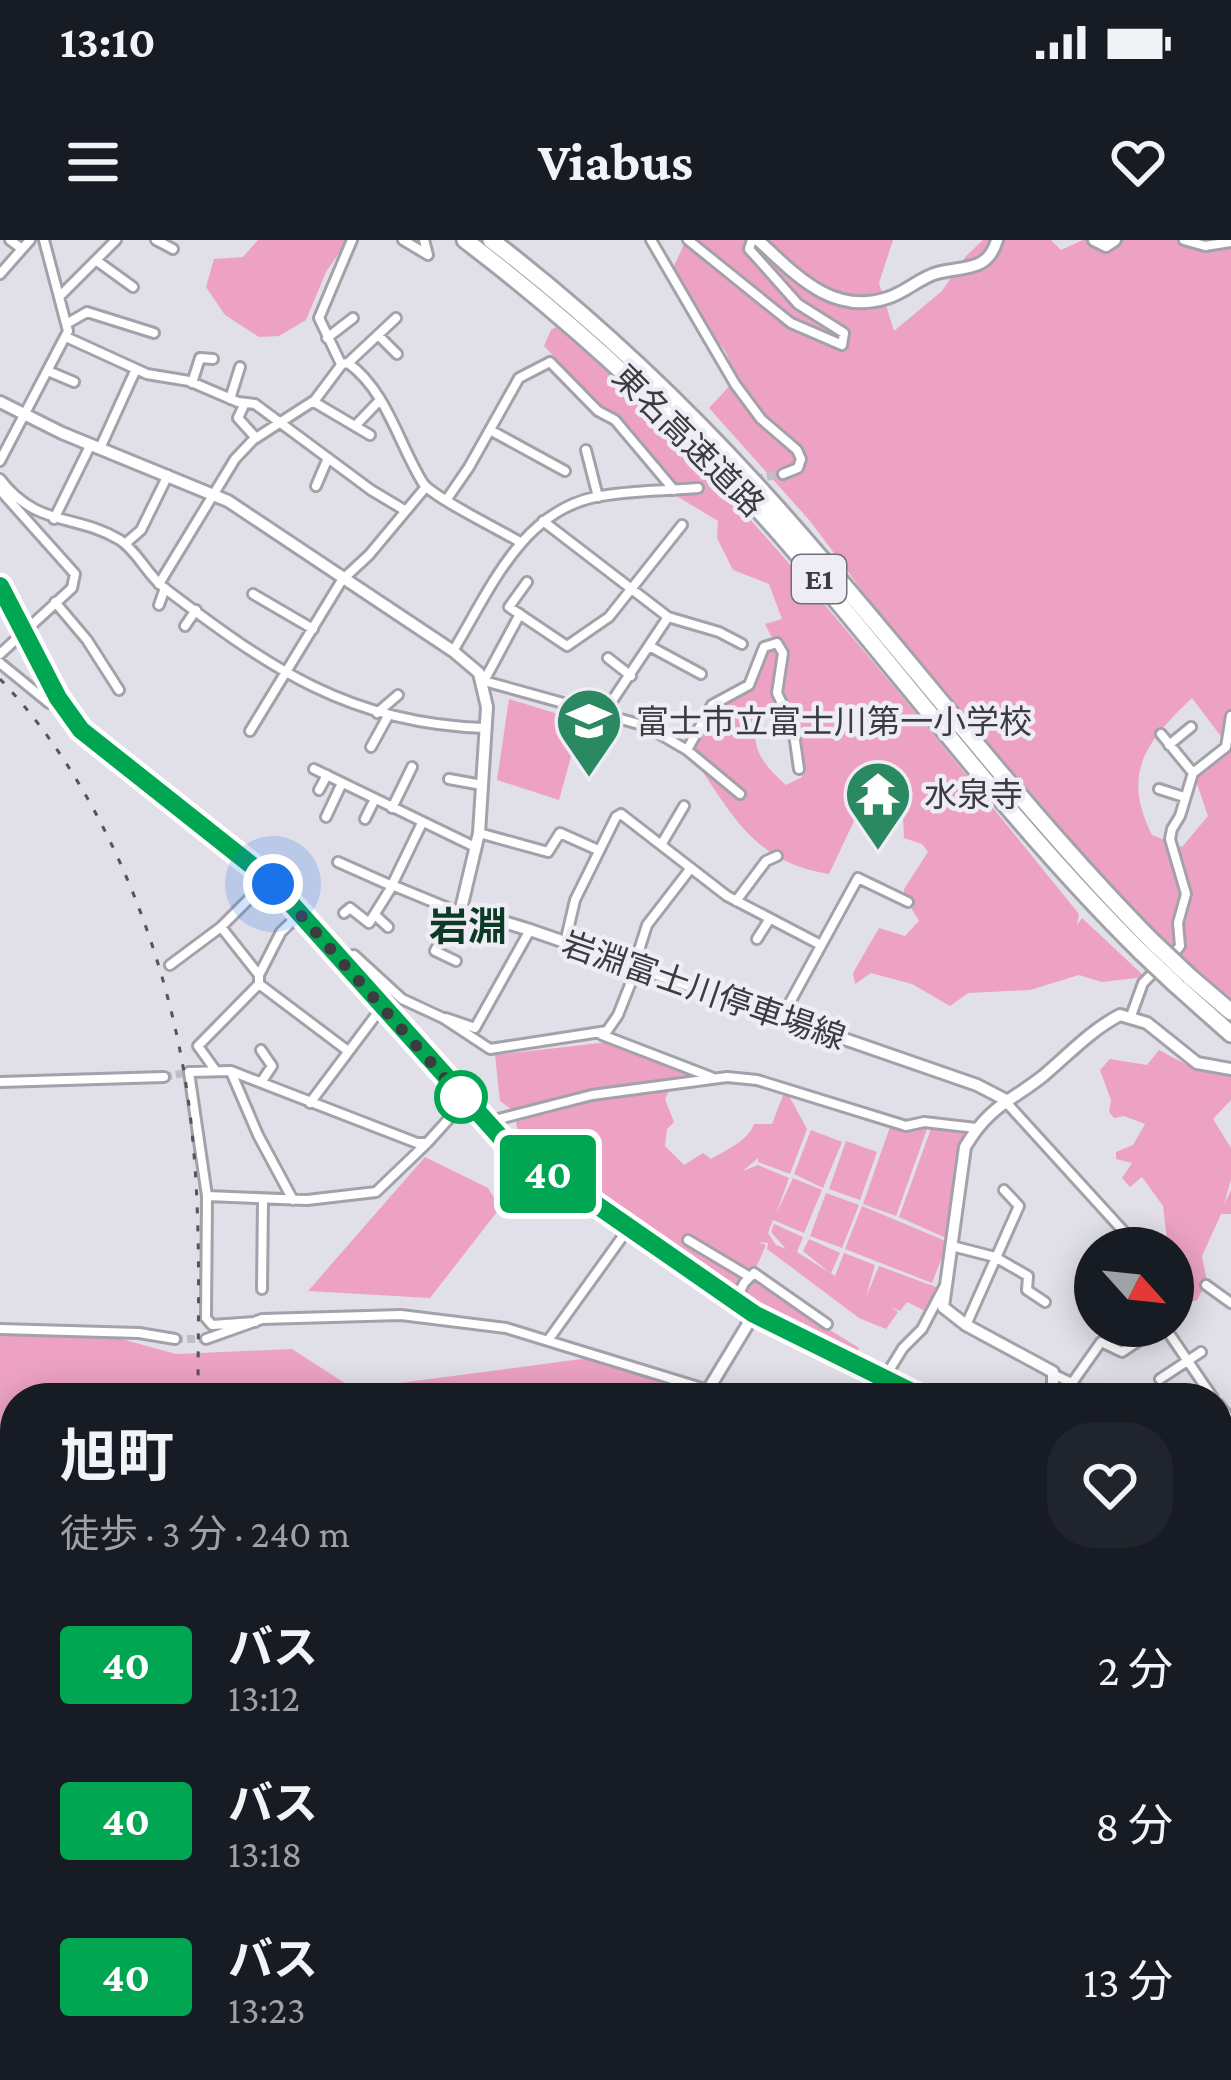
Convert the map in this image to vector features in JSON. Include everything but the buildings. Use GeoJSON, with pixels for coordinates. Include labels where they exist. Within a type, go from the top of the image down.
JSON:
{"type":"FeatureCollection","features":[{"type":"Feature","properties":{"kind":"highway","name":"東名高速道路"},"geometry":{"type":"LineString","coordinates":[[465,240],[601,351],[705,453],[809,567],[1034,838],[1182,980],[1231,1034]]}},
{"type":"Feature","properties":{"kind":"highway","name":"東名高速道路"},"geometry":{"type":"LineString","coordinates":[[491,240],[650,375],[757,486],[1146,946]]}},
{"type":"Feature","properties":{"kind":"highway","name":"東名高速道路"},"geometry":{"type":"LineString","coordinates":[[1182,980],[1231,1012]]}},
{"type":"Feature","properties":{"kind":"main road"},"geometry":{"type":"LineString","coordinates":[[755,240],[817,292],[858,302],[893,297],[938,273],[975,268],[986,262],[998,240]]}},
{"type":"Feature","properties":{"kind":"main road"},"geometry":{"type":"LineString","coordinates":[[1094,240],[1106,245],[1115,240]]}},
{"type":"Feature","properties":{"kind":"main road"},"geometry":{"type":"LineString","coordinates":[[0,402],[214,494],[453,651],[484,681],[479,832],[460,915]]}},
{"type":"Feature","properties":{"kind":"main road"},"geometry":{"type":"LineString","coordinates":[[0,586],[58,698],[94,742],[269,879],[484,1123],[551,1177],[754,1314],[897,1383]]}},
{"type":"Feature","properties":{"kind":"main road","name":"岩淵富士川停車場線"},"geometry":{"type":"LineString","coordinates":[[460,915],[469,922],[507,923],[530,930],[976,1085],[1004,1100]]}},
{"type":"Feature","properties":{"kind":"main road"},"geometry":{"type":"LineString","coordinates":[[1054,1383],[1055,1376],[966,1325],[944,1307],[964,1151],[976,1128],[1004,1100],[1038,1080],[1106,1022],[1120,1016],[1147,1023],[1197,1063],[1231,1069]]}},
{"type":"Feature","properties":{"kind":"main road"},"geometry":{"type":"LineString","coordinates":[[712,1383],[754,1314]]}},
{"type":"Feature","properties":{"kind":"street"},"geometry":{"type":"LineString","coordinates":[[10,240],[22,249]]}},
{"type":"Feature","properties":{"kind":"street"},"geometry":{"type":"LineString","coordinates":[[0,274],[29,240]]}},
{"type":"Feature","properties":{"kind":"street"},"geometry":{"type":"LineString","coordinates":[[0,461],[66,337],[68,323],[44,240]]}},
{"type":"Feature","properties":{"kind":"street"},"geometry":{"type":"LineString","coordinates":[[156,240],[173,249]]}},
{"type":"Feature","properties":{"kind":"street"},"geometry":{"type":"LineString","coordinates":[[352,240],[321,306],[319,318],[327,338],[379,401],[425,488],[520,542]]}},
{"type":"Feature","properties":{"kind":"street"},"geometry":{"type":"LineString","coordinates":[[403,240],[428,255],[424,240]]}},
{"type":"Feature","properties":{"kind":"street"},"geometry":{"type":"LineString","coordinates":[[651,240],[735,384],[760,419],[797,450],[798,467],[783,474]]}},
{"type":"Feature","properties":{"kind":"street"},"geometry":{"type":"LineString","coordinates":[[688,240],[791,323],[842,344],[844,333],[798,304],[749,249],[755,240]]}},
{"type":"Feature","properties":{"kind":"street"},"geometry":{"type":"LineString","coordinates":[[1184,240],[1205,246],[1231,242]]}},
{"type":"Feature","properties":{"kind":"street"},"geometry":{"type":"LineString","coordinates":[[60,296],[98,261],[110,242]]}},
{"type":"Feature","properties":{"kind":"street"},"geometry":{"type":"LineString","coordinates":[[98,261],[133,287]]}},
{"type":"Feature","properties":{"kind":"street"},"geometry":{"type":"LineString","coordinates":[[68,323],[87,312],[154,333]]}},
{"type":"Feature","properties":{"kind":"street"},"geometry":{"type":"LineString","coordinates":[[327,338],[353,318]]}},
{"type":"Feature","properties":{"kind":"street"},"geometry":{"type":"LineString","coordinates":[[159,605],[162,586],[235,459],[256,438],[313,401],[396,318]]}},
{"type":"Feature","properties":{"kind":"street"},"geometry":{"type":"LineString","coordinates":[[379,336],[397,354]]}},
{"type":"Feature","properties":{"kind":"street"},"geometry":{"type":"LineString","coordinates":[[66,337],[136,369],[255,404],[406,511]]}},
{"type":"Feature","properties":{"kind":"street"},"geometry":{"type":"LineString","coordinates":[[192,383],[200,358],[213,359]]}},
{"type":"Feature","properties":{"kind":"street"},"geometry":{"type":"LineString","coordinates":[[446,499],[518,378],[550,362],[598,411],[615,420],[674,490]]}},
{"type":"Feature","properties":{"kind":"street"},"geometry":{"type":"LineString","coordinates":[[230,399],[240,367]]}},
{"type":"Feature","properties":{"kind":"street"},"geometry":{"type":"LineString","coordinates":[[53,519],[136,369]]}},
{"type":"Feature","properties":{"kind":"street"},"geometry":{"type":"LineString","coordinates":[[48,370],[74,382]]}},
{"type":"Feature","properties":{"kind":"street"},"geometry":{"type":"LineString","coordinates":[[313,401],[370,435]]}},
{"type":"Feature","properties":{"kind":"street"},"geometry":{"type":"LineString","coordinates":[[355,426],[379,401]]}},
{"type":"Feature","properties":{"kind":"street"},"geometry":{"type":"LineString","coordinates":[[244,403],[238,418],[256,438]]}},
{"type":"Feature","properties":{"kind":"street"},"geometry":{"type":"LineString","coordinates":[[490,430],[565,471]]}},
{"type":"Feature","properties":{"kind":"street"},"geometry":{"type":"LineString","coordinates":[[586,451],[598,497]]}},
{"type":"Feature","properties":{"kind":"street"},"geometry":{"type":"LineString","coordinates":[[316,486],[328,458]]}},
{"type":"Feature","properties":{"kind":"street"},"geometry":{"type":"LineString","coordinates":[[125,543],[140,530],[169,474]]}},
{"type":"Feature","properties":{"kind":"street"},"geometry":{"type":"LineString","coordinates":[[0,479],[28,507],[53,519],[96,528],[125,543],[162,586],[284,672],[337,701],[434,726],[486,728]]}},
{"type":"Feature","properties":{"kind":"street"},"geometry":{"type":"LineString","coordinates":[[250,731],[342,580],[425,488]]}},
{"type":"Feature","properties":{"kind":"street"},"geometry":{"type":"LineString","coordinates":[[453,651],[520,542],[543,521],[598,497],[698,488]]}},
{"type":"Feature","properties":{"kind":"street"},"geometry":{"type":"LineString","coordinates":[[0,490],[75,574],[71,588],[0,654]]}},
{"type":"Feature","properties":{"kind":"street"},"geometry":{"type":"LineString","coordinates":[[543,521],[668,617],[742,644]]}},
{"type":"Feature","properties":{"kind":"street"},"geometry":{"type":"LineString","coordinates":[[527,582],[509,607],[567,646],[594,631],[682,526]]}},
{"type":"Feature","properties":{"kind":"street"},"geometry":{"type":"LineString","coordinates":[[253,594],[313,629]]}},
{"type":"Feature","properties":{"kind":"street"},"geometry":{"type":"LineString","coordinates":[[56,602],[119,690]]}},
{"type":"Feature","properties":{"kind":"street"},"geometry":{"type":"LineString","coordinates":[[184,626],[196,610]]}},
{"type":"Feature","properties":{"kind":"street"},"geometry":{"type":"LineString","coordinates":[[520,614],[484,681],[646,726],[687,750],[740,794]]}},
{"type":"Feature","properties":{"kind":"street"},"geometry":{"type":"LineString","coordinates":[[602,716],[668,617]]}},
{"type":"Feature","properties":{"kind":"street"},"geometry":{"type":"LineString","coordinates":[[687,750],[707,710],[749,685],[764,646],[777,643],[783,653],[777,693],[794,727],[799,769]]}},
{"type":"Feature","properties":{"kind":"street"},"geometry":{"type":"LineString","coordinates":[[651,646],[700,674]]}},
{"type":"Feature","properties":{"kind":"street"},"geometry":{"type":"LineString","coordinates":[[608,658],[631,676]]}},
{"type":"Feature","properties":{"kind":"street"},"geometry":{"type":"LineString","coordinates":[[0,664],[49,703],[58,698]]}},
{"type":"Feature","properties":{"kind":"street"},"geometry":{"type":"LineString","coordinates":[[371,746],[383,715],[398,695]]}},
{"type":"Feature","properties":{"kind":"street"},"geometry":{"type":"LineString","coordinates":[[1131,1016],[1143,983],[1180,946],[1178,923],[1186,894],[1170,839],[1193,773],[1226,747],[1231,716]]}},
{"type":"Feature","properties":{"kind":"street"},"geometry":{"type":"LineString","coordinates":[[1169,745],[1192,727]]}},
{"type":"Feature","properties":{"kind":"street"},"geometry":{"type":"LineString","coordinates":[[1161,734],[1193,773]]}},
{"type":"Feature","properties":{"kind":"street"},"geometry":{"type":"LineString","coordinates":[[392,808],[412,767]]}},
{"type":"Feature","properties":{"kind":"street"},"geometry":{"type":"LineString","coordinates":[[314,769],[473,846]]}},
{"type":"Feature","properties":{"kind":"street"},"geometry":{"type":"LineString","coordinates":[[320,790],[326,775]]}},
{"type":"Feature","properties":{"kind":"street"},"geometry":{"type":"LineString","coordinates":[[449,779],[482,785]]}},
{"type":"Feature","properties":{"kind":"street"},"geometry":{"type":"LineString","coordinates":[[326,817],[342,783]]}},
{"type":"Feature","properties":{"kind":"street"},"geometry":{"type":"LineString","coordinates":[[1159,789],[1184,797]]}},
{"type":"Feature","properties":{"kind":"street"},"geometry":{"type":"LineString","coordinates":[[364,818],[375,799]]}},
{"type":"Feature","properties":{"kind":"street"},"geometry":{"type":"LineString","coordinates":[[661,845],[684,806]]}},
{"type":"Feature","properties":{"kind":"street"},"geometry":{"type":"LineString","coordinates":[[565,944],[571,911],[620,814],[736,901],[819,944]]}},
{"type":"Feature","properties":{"kind":"street"},"geometry":{"type":"LineString","coordinates":[[344,913],[350,908],[369,923],[422,823]]}},
{"type":"Feature","properties":{"kind":"street"},"geometry":{"type":"LineString","coordinates":[[479,832],[548,852],[560,833],[598,850]]}},
{"type":"Feature","properties":{"kind":"street"},"geometry":{"type":"LineString","coordinates":[[736,901],[766,861],[777,856]]}},
{"type":"Feature","properties":{"kind":"street"},"geometry":{"type":"LineString","coordinates":[[338,862],[460,915]]}},
{"type":"Feature","properties":{"kind":"street"},"geometry":{"type":"LineString","coordinates":[[600,1035],[618,1015],[647,925],[691,868]]}},
{"type":"Feature","properties":{"kind":"street"},"geometry":{"type":"LineString","coordinates":[[782,1017],[858,878],[908,902]]}},
{"type":"Feature","properties":{"kind":"street"},"geometry":{"type":"LineString","coordinates":[[170,965],[221,927],[269,879]]}},
{"type":"Feature","properties":{"kind":"street"},"geometry":{"type":"LineString","coordinates":[[216,1070],[198,1046],[259,979],[281,932],[300,914]]}},
{"type":"Feature","properties":{"kind":"street"},"geometry":{"type":"LineString","coordinates":[[375,915],[388,927]]}},
{"type":"Feature","properties":{"kind":"street"},"geometry":{"type":"LineString","coordinates":[[457,961],[434,950],[460,915]]}},
{"type":"Feature","properties":{"kind":"street"},"geometry":{"type":"LineString","coordinates":[[758,939],[769,920]]}},
{"type":"Feature","properties":{"kind":"street"},"geometry":{"type":"LineString","coordinates":[[221,927],[259,979],[348,1051]]}},
{"type":"Feature","properties":{"kind":"street"},"geometry":{"type":"LineString","coordinates":[[339,960],[354,955],[402,999],[475,1028],[530,930]]}},
{"type":"Feature","properties":{"kind":"street"},"geometry":{"type":"LineString","coordinates":[[310,1103],[382,1007]]}},
{"type":"Feature","properties":{"kind":"street"},"geometry":{"type":"LineString","coordinates":[[443,1018],[496,1050],[600,1035],[714,1078]]}},
{"type":"Feature","properties":{"kind":"street"},"geometry":{"type":"LineString","coordinates":[[261,1050],[272,1066],[262,1081]]}},
{"type":"Feature","properties":{"kind":"street"},"geometry":{"type":"LineString","coordinates":[[231,1071],[293,1200]]}},
{"type":"Feature","properties":{"kind":"street"},"geometry":{"type":"LineString","coordinates":[[427,1143],[405,1140],[231,1071],[189,1072],[207,1196],[206,1318],[212,1324],[320,1315],[401,1315],[489,1325],[686,1383]]}},
{"type":"Feature","properties":{"kind":"street"},"geometry":{"type":"LineString","coordinates":[[0,1082],[164,1077]]}},
{"type":"Feature","properties":{"kind":"street"},"geometry":{"type":"LineString","coordinates":[[484,1123],[592,1095],[714,1078],[758,1080],[906,1126],[924,1122],[976,1128]]}},
{"type":"Feature","properties":{"kind":"street"},"geometry":{"type":"LineString","coordinates":[[1004,1100],[1119,1227]]}},
{"type":"Feature","properties":{"kind":"street"},"geometry":{"type":"LineString","coordinates":[[207,1196],[293,1200],[376,1192],[465,1101]]}},
{"type":"Feature","properties":{"kind":"street"},"geometry":{"type":"LineString","coordinates":[[966,1325],[1019,1206],[1004,1190]]}},
{"type":"Feature","properties":{"kind":"street"},"geometry":{"type":"LineString","coordinates":[[262,1288],[263,1200]]}},
{"type":"Feature","properties":{"kind":"street"},"geometry":{"type":"LineString","coordinates":[[549,1339],[628,1229]]}},
{"type":"Feature","properties":{"kind":"street"},"geometry":{"type":"LineString","coordinates":[[688,1240],[750,1277]]}},
{"type":"Feature","properties":{"kind":"street"},"geometry":{"type":"LineString","coordinates":[[950,1246],[995,1256],[1028,1276],[1027,1290],[1046,1302]]}},
{"type":"Feature","properties":{"kind":"street"},"geometry":{"type":"LineString","coordinates":[[735,1302],[754,1273],[827,1324]]}},
{"type":"Feature","properties":{"kind":"street"},"geometry":{"type":"LineString","coordinates":[[1206,1285],[1231,1303]]}},
{"type":"Feature","properties":{"kind":"street"},"geometry":{"type":"LineString","coordinates":[[886,1377],[903,1348],[922,1329],[944,1287]]}},
{"type":"Feature","properties":{"kind":"street"},"geometry":{"type":"LineString","coordinates":[[206,1339],[255,1322]]}},
{"type":"Feature","properties":{"kind":"street"},"geometry":{"type":"LineString","coordinates":[[0,1329],[139,1333],[175,1340]]}},
{"type":"Feature","properties":{"kind":"street"},"geometry":{"type":"LineString","coordinates":[[1055,1376],[1072,1382],[1097,1347]]}},
{"type":"Feature","properties":{"kind":"street"},"geometry":{"type":"LineString","coordinates":[[1177,1347],[1202,1383]]}},
{"type":"Feature","properties":{"kind":"street"},"geometry":{"type":"LineString","coordinates":[[1160,1379],[1201,1352]]}},
{"type":"Feature","properties":{"kind":"shaded area"},"geometry":{"type":"Polygon","coordinates":[[[258,240],[348,240],[326,272],[306,320],[279,336],[259,337],[225,315],[206,287],[214,259],[243,257],[258,240]]]}},
{"type":"Feature","properties":{"kind":"shaded area"},"geometry":{"type":"Polygon","coordinates":[[[686,240],[893,240],[879,283],[894,331],[942,291],[983,240],[1051,240],[1061,250],[1083,240],[1231,240],[1231,999],[1171,947],[1100,873],[902,644],[810,521],[709,408],[736,379],[726,352],[675,285],[673,268],[686,240]],[[1192,698],[1162,729],[1139,776],[1143,813],[1152,835],[1182,847],[1208,816],[1195,778],[1229,747],[1192,698]]]}},
{"type":"Feature","properties":{"kind":"shaded area"},"geometry":{"type":"Polygon","coordinates":[[[559,325],[637,395],[804,580],[1079,914],[1077,925],[1082,918],[1145,977],[1102,982],[1079,975],[1030,990],[968,993],[950,1006],[912,984],[871,973],[855,984],[853,973],[879,928],[905,936],[919,921],[904,889],[928,852],[922,844],[904,838],[902,794],[873,796],[854,821],[829,874],[781,858],[732,815],[691,754],[715,711],[742,687],[769,640],[781,647],[776,699],[758,723],[756,745],[766,765],[786,785],[802,777],[802,752],[784,701],[784,649],[765,624],[782,619],[769,584],[733,570],[717,538],[718,521],[675,495],[649,454],[544,346],[551,330],[559,325]]]}},
{"type":"Feature","properties":{"kind":"shaded area"},"geometry":{"type":"Polygon","coordinates":[[[509,699],[581,721],[559,800],[497,780],[509,699]]]}},
{"type":"Feature","properties":{"kind":"shaded area"},"geometry":{"type":"Polygon","coordinates":[[[609,1042],[697,1071],[671,1087],[665,1099],[674,1122],[667,1129],[665,1146],[684,1165],[703,1153],[711,1159],[730,1148],[754,1124],[772,1124],[784,1093],[788,1094],[807,1129],[790,1174],[758,1158],[743,1171],[758,1165],[789,1178],[776,1214],[793,1178],[822,1190],[804,1233],[773,1220],[768,1233],[776,1245],[786,1249],[771,1232],[774,1224],[803,1237],[797,1252],[830,1273],[803,1251],[809,1239],[840,1253],[831,1273],[835,1276],[844,1253],[875,1265],[866,1297],[879,1266],[936,1287],[925,1311],[907,1302],[900,1311],[890,1307],[898,1312],[886,1329],[859,1318],[767,1249],[768,1243],[758,1242],[766,1245],[755,1270],[742,1270],[745,1274],[761,1275],[859,1348],[855,1359],[740,1297],[747,1285],[741,1282],[737,1291],[603,1207],[519,1147],[515,1112],[500,1101],[495,1055],[609,1042]]]}},
{"type":"Feature","properties":{"kind":"shaded area"},"geometry":{"type":"Polygon","coordinates":[[[1159,1050],[1200,1072],[1231,1074],[1231,1100],[1213,1119],[1231,1148],[1231,1179],[1224,1205],[1231,1190],[1231,1214],[1221,1214],[1202,1256],[1207,1282],[1194,1301],[1194,1227],[1166,1227],[1163,1206],[1142,1177],[1130,1187],[1122,1178],[1132,1163],[1116,1159],[1116,1152],[1133,1145],[1145,1124],[1124,1116],[1114,1118],[1109,1112],[1111,1100],[1100,1070],[1110,1059],[1147,1065],[1159,1050]]]}},
{"type":"Feature","properties":{"kind":"shaded area"},"geometry":{"type":"Polygon","coordinates":[[[933,1123],[971,1130],[959,1149],[946,1238],[899,1217],[933,1123]]]}},
{"type":"Feature","properties":{"kind":"shaded area"},"geometry":{"type":"Polygon","coordinates":[[[890,1127],[927,1129],[896,1216],[863,1204],[890,1127]]]}},
{"type":"Feature","properties":{"kind":"shaded area"},"geometry":{"type":"Polygon","coordinates":[[[811,1130],[842,1142],[823,1188],[794,1174],[811,1130]]]}},
{"type":"Feature","properties":{"kind":"shaded area"},"geometry":{"type":"Polygon","coordinates":[[[846,1141],[877,1152],[860,1200],[829,1189],[846,1141]]]}},
{"type":"Feature","properties":{"kind":"shaded area"},"geometry":{"type":"Polygon","coordinates":[[[425,1157],[488,1188],[500,1208],[430,1298],[308,1291],[425,1157]]]}},
{"type":"Feature","properties":{"kind":"shaded area"},"geometry":{"type":"Polygon","coordinates":[[[826,1193],[859,1205],[842,1248],[810,1236],[826,1193]]]}},
{"type":"Feature","properties":{"kind":"shaded area"},"geometry":{"type":"Polygon","coordinates":[[[862,1206],[948,1242],[932,1283],[845,1249],[862,1206]]]}},
{"type":"Feature","properties":{"kind":"shaded area"},"geometry":{"type":"Polygon","coordinates":[[[0,1327],[96,1332],[176,1354],[292,1349],[345,1383],[0,1383],[0,1327]]]}},
{"type":"Feature","properties":{"kind":"shaded area"},"geometry":{"type":"Polygon","coordinates":[[[589,1358],[668,1383],[399,1383],[589,1358]]]}},
{"type":"Feature","properties":{"kind":"tunnel"},"geometry":{"type":"LineString","coordinates":[[755,479],[783,474]]}},
{"type":"Feature","properties":{"kind":"tunnel"},"geometry":{"type":"LineString","coordinates":[[698,488],[734,482]]}},
{"type":"Feature","properties":{"kind":"tunnel"},"geometry":{"type":"LineString","coordinates":[[164,1077],[189,1072]]}},
{"type":"Feature","properties":{"kind":"tunnel"},"geometry":{"type":"LineString","coordinates":[[175,1339],[206,1339]]}},
{"type":"Feature","properties":{"kind":"railway"},"geometry":{"type":"LineString","coordinates":[[0,679],[76,778],[134,894],[156,956],[186,1082],[196,1175],[198,1383]]}},
{"type":"Feature","properties":{"kind":"bus line","name":"40"},"geometry":{"type":"LineString","coordinates":[[0,586],[58,698],[81,730],[269,879],[503,1140],[754,1314],[897,1383]]}},
{"type":"Feature","properties":{"kind":"place","name":"富士市立富士川第一小学校"},"geometry":{"type":"Point","coordinates":[589,780]}},
{"type":"Feature","properties":{"kind":"place","name":"水泉寺"},"geometry":{"type":"Point","coordinates":[878,853]}},
{"type":"Feature","properties":{"kind":"district","name":"岩淵"},"geometry":{"type":"Point","coordinates":[468,926]}},
{"type":"Feature","properties":{"kind":"route"},"geometry":{"type":"LineString","coordinates":[[273,884],[465,1101],[461,1097]]}}]}
